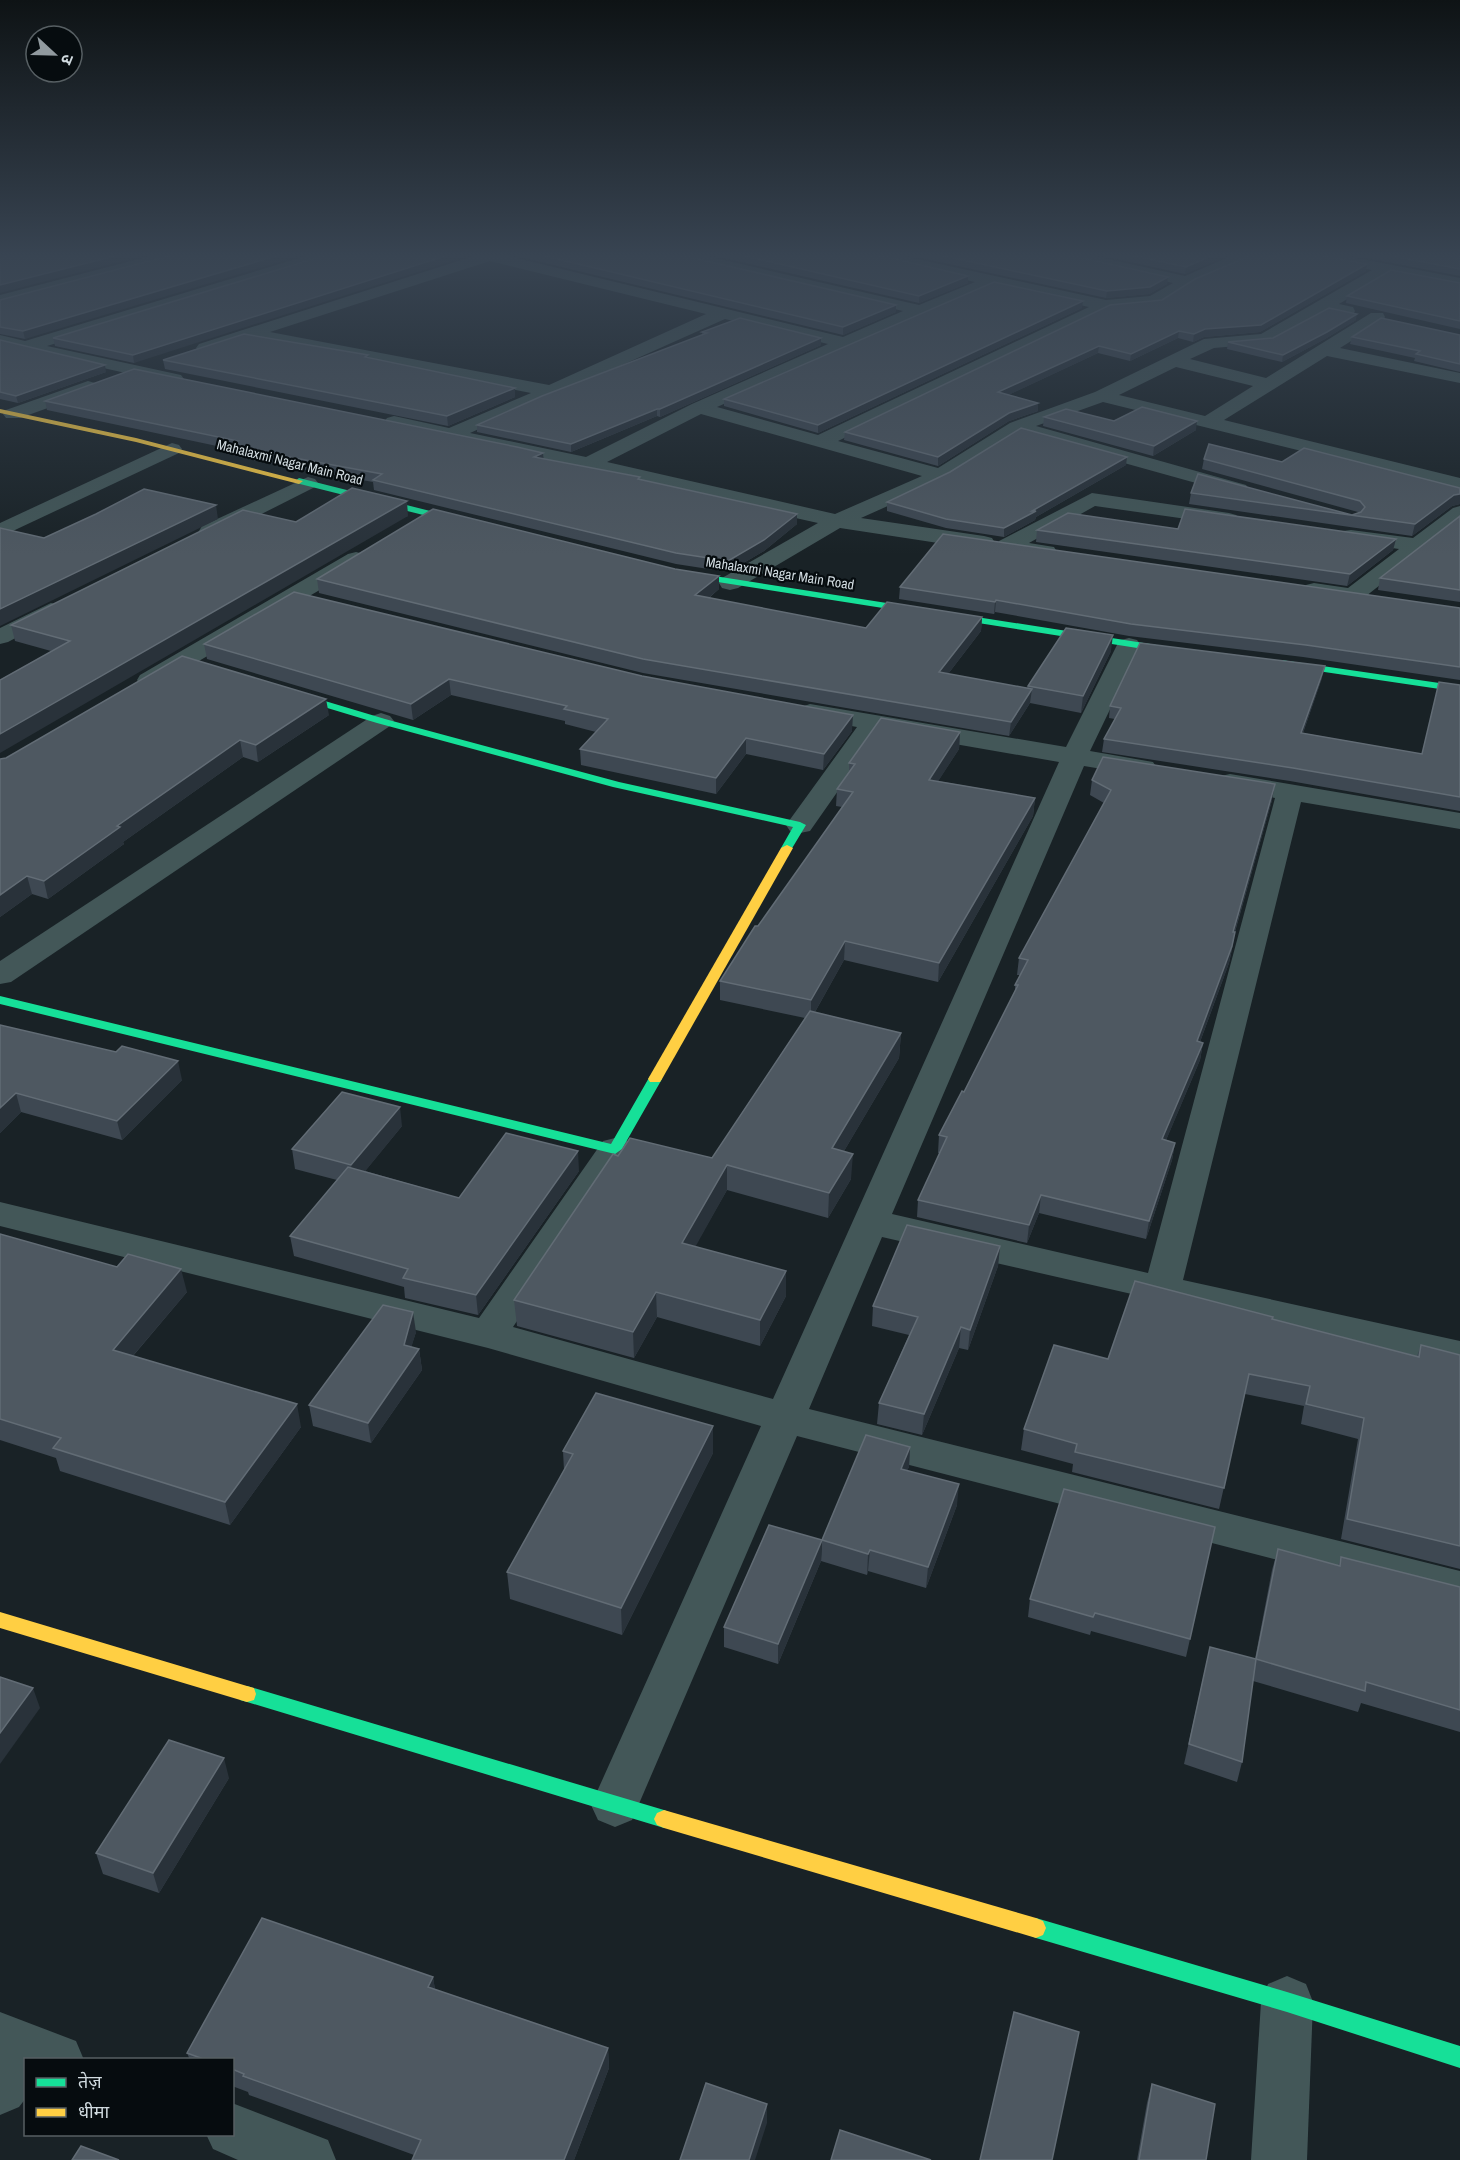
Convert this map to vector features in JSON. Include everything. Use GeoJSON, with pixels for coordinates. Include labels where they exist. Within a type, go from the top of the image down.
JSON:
{"type":"FeatureCollection","features":[{"type":"Feature","properties":{"kind":"street"},"geometry":{"type":"LineString","coordinates":[[56,354],[192,382]]}},
{"type":"Feature","properties":{"kind":"street"},"geometry":{"type":"LineString","coordinates":[[354,354],[550,391]]}},
{"type":"Feature","properties":{"kind":"street"},"geometry":{"type":"LineString","coordinates":[[451,434],[633,354]]}},
{"type":"Feature","properties":{"kind":"street"},"geometry":{"type":"LineString","coordinates":[[588,464],[699,408],[821,354]]}},
{"type":"Feature","properties":{"kind":"street"},"geometry":{"type":"LineString","coordinates":[[820,442],[1004,354]]}},
{"type":"Feature","properties":{"kind":"street"},"geometry":{"type":"LineString","coordinates":[[730,583],[837,520],[941,476],[1017,427],[1102,396],[1188,354]]}},
{"type":"Feature","properties":{"kind":"street"},"geometry":{"type":"LineString","coordinates":[[1208,422],[1320,354]]}},
{"type":"Feature","properties":{"kind":"street"},"geometry":{"type":"LineString","coordinates":[[1344,354],[1460,378]]}},
{"type":"Feature","properties":{"kind":"street"},"geometry":{"type":"LineString","coordinates":[[7,412],[165,361]]}},
{"type":"Feature","properties":{"kind":"street"},"geometry":{"type":"LineString","coordinates":[[1174,361],[1270,385]]}},
{"type":"Feature","properties":{"kind":"street"},"geometry":{"type":"LineString","coordinates":[[1102,396],[1460,484]]}},
{"type":"Feature","properties":{"kind":"street"},"geometry":{"type":"LineString","coordinates":[[699,408],[941,476]]}},
{"type":"Feature","properties":{"kind":"street","name":"Mahalaxmi Nagar Main Road"},"geometry":{"type":"LineString","coordinates":[[7,412],[172,449],[486,527]]}},
{"type":"Feature","properties":{"kind":"street"},"geometry":{"type":"LineString","coordinates":[[380,420],[837,520],[1065,554]]}},
{"type":"Feature","properties":{"kind":"street"},"geometry":{"type":"LineString","coordinates":[[1017,427],[1126,473],[1255,493]]}},
{"type":"Feature","properties":{"kind":"street"},"geometry":{"type":"LineString","coordinates":[[0,531],[172,449]]}},
{"type":"Feature","properties":{"kind":"street"},"geometry":{"type":"LineString","coordinates":[[1007,546],[1092,500],[1126,473]]}},
{"type":"Feature","properties":{"kind":"street"},"geometry":{"type":"LineString","coordinates":[[192,540],[308,483]]}},
{"type":"Feature","properties":{"kind":"street"},"geometry":{"type":"LineString","coordinates":[[1092,500],[1254,522]]}},
{"type":"Feature","properties":{"kind":"street"},"geometry":{"type":"LineString","coordinates":[[1353,596],[1460,512]]}},
{"type":"Feature","properties":{"kind":"street"},"geometry":{"type":"LineString","coordinates":[[405,530],[430,514]]}},
{"type":"Feature","properties":{"kind":"street"},"geometry":{"type":"LineString","coordinates":[[1341,526],[1422,542]]}},
{"type":"Feature","properties":{"kind":"street"},"geometry":{"type":"LineString","coordinates":[[131,690],[193,664],[293,596],[375,548]]}},
{"type":"Feature","properties":{"kind":"street","name":"Mahalaxmi Nagar Main Road"},"geometry":{"type":"LineString","coordinates":[[665,570],[730,583],[1199,654]]}},
{"type":"Feature","properties":{"kind":"street"},"geometry":{"type":"LineString","coordinates":[[1296,587],[1377,599]]}},
{"type":"Feature","properties":{"kind":"street"},"geometry":{"type":"LineString","coordinates":[[293,596],[327,604]]}},
{"type":"Feature","properties":{"kind":"street"},"geometry":{"type":"LineString","coordinates":[[0,638],[65,603]]}},
{"type":"Feature","properties":{"kind":"street"},"geometry":{"type":"LineString","coordinates":[[615,1805],[1074,758],[1129,645]]}},
{"type":"Feature","properties":{"kind":"street"},"geometry":{"type":"LineString","coordinates":[[1269,662],[1460,689]]}},
{"type":"Feature","properties":{"kind":"street"},"geometry":{"type":"LineString","coordinates":[[270,688],[381,721],[617,785],[800,825]]}},
{"type":"Feature","properties":{"kind":"street"},"geometry":{"type":"LineString","coordinates":[[792,709],[1165,772]]}},
{"type":"Feature","properties":{"kind":"street"},"geometry":{"type":"LineString","coordinates":[[0,975],[381,721]]}},
{"type":"Feature","properties":{"kind":"street"},"geometry":{"type":"LineString","coordinates":[[488,1334],[615,1149],[800,825],[872,724]]}},
{"type":"Feature","properties":{"kind":"street"},"geometry":{"type":"LineString","coordinates":[[1210,779],[1460,821]]}},
{"type":"Feature","properties":{"kind":"street"},"geometry":{"type":"LineString","coordinates":[[1162,1289],[1290,791]]}},
{"type":"Feature","properties":{"kind":"street"},"geometry":{"type":"LineString","coordinates":[[0,1000],[615,1149]]}},
{"type":"Feature","properties":{"kind":"street"},"geometry":{"type":"LineString","coordinates":[[0,1214],[488,1334],[786,1418],[1460,1589]]}},
{"type":"Feature","properties":{"kind":"street"},"geometry":{"type":"LineString","coordinates":[[872,1222],[1460,1355]]}},
{"type":"Feature","properties":{"kind":"street"},"geometry":{"type":"LineString","coordinates":[[0,1620],[615,1805],[1287,2002],[1460,2058]]}},
{"type":"Feature","properties":{"kind":"street"},"geometry":{"type":"LineString","coordinates":[[1279,2160],[1287,2002]]}},
{"type":"Feature","properties":{"kind":"street"},"geometry":{"type":"LineString","coordinates":[[234,2131],[308,2160]]}},
{"type":"Feature","properties":{"kind":"building"},"geometry":{"type":"Polygon","coordinates":[[[0,354],[58,354],[105,365],[16,396],[0,392],[0,354]]]}},
{"type":"Feature","properties":{"kind":"building"},"geometry":{"type":"Polygon","coordinates":[[[182,354],[361,354],[368,355],[365,357],[515,388],[447,416],[163,360],[182,354]]]}},
{"type":"Feature","properties":{"kind":"building"},"geometry":{"type":"Polygon","coordinates":[[[653,354],[785,354],[660,409],[571,444],[477,425],[542,396],[653,354]]]}},
{"type":"Feature","properties":{"kind":"building"},"geometry":{"type":"Polygon","coordinates":[[[828,354],[970,354],[818,425],[724,399],[828,354]]]}},
{"type":"Feature","properties":{"kind":"building"},"geometry":{"type":"Polygon","coordinates":[[[1008,354],[1082,354],[998,392],[1038,403],[1009,413],[938,457],[845,432],[1008,354]]]}},
{"type":"Feature","properties":{"kind":"building"},"geometry":{"type":"Polygon","coordinates":[[[1416,354],[1460,354],[1460,364],[1416,354]]]}},
{"type":"Feature","properties":{"kind":"building"},"geometry":{"type":"Polygon","coordinates":[[[134,369],[517,447],[543,453],[534,457],[640,477],[638,479],[797,514],[764,540],[728,561],[676,553],[373,480],[382,474],[256,451],[230,445],[238,441],[45,401],[134,369]]]}},
{"type":"Feature","properties":{"kind":"building"},"geometry":{"type":"Polygon","coordinates":[[[1142,407],[1197,421],[1154,446],[1044,417],[1066,409],[1114,421],[1142,407]]]}},
{"type":"Feature","properties":{"kind":"building"},"geometry":{"type":"Polygon","coordinates":[[[1021,428],[1127,457],[1004,528],[946,519],[887,502],[950,472],[1021,428]]]}},
{"type":"Feature","properties":{"kind":"building"},"geometry":{"type":"Polygon","coordinates":[[[1209,444],[1282,462],[1304,448],[1460,488],[1460,494],[1454,495],[1415,524],[1191,493],[1198,474],[1352,515],[1361,512],[1365,507],[1360,501],[1204,459],[1209,444]]]}},
{"type":"Feature","properties":{"kind":"building"},"geometry":{"type":"Polygon","coordinates":[[[352,488],[407,501],[0,734],[0,680],[70,641],[11,625],[243,510],[296,522],[352,488]]]}},
{"type":"Feature","properties":{"kind":"building"},"geometry":{"type":"Polygon","coordinates":[[[144,489],[216,505],[0,609],[0,528],[44,538],[144,489]]]}},
{"type":"Feature","properties":{"kind":"building"},"geometry":{"type":"Polygon","coordinates":[[[433,509],[675,569],[719,576],[695,595],[866,628],[887,602],[982,617],[939,672],[1032,689],[1011,722],[643,659],[317,579],[433,509]]]}},
{"type":"Feature","properties":{"kind":"building"},"geometry":{"type":"Polygon","coordinates":[[[1185,509],[1396,539],[1350,574],[1037,530],[1068,513],[1178,529],[1185,509]]]}},
{"type":"Feature","properties":{"kind":"building"},"geometry":{"type":"Polygon","coordinates":[[[1460,516],[1460,590],[1380,578],[1460,516]]]}},
{"type":"Feature","properties":{"kind":"building"},"geometry":{"type":"Polygon","coordinates":[[[943,534],[1460,608],[1460,667],[1306,645],[1131,624],[996,600],[995,602],[900,587],[943,534]]]}},
{"type":"Feature","properties":{"kind":"building"},"geometry":{"type":"Polygon","coordinates":[[[294,592],[642,676],[853,715],[824,754],[746,738],[716,778],[580,749],[608,719],[564,709],[567,706],[449,679],[411,704],[204,644],[294,592]]]}},
{"type":"Feature","properties":{"kind":"building"},"geometry":{"type":"Polygon","coordinates":[[[1066,628],[1113,635],[1083,696],[1028,686],[1066,628]]]}},
{"type":"Feature","properties":{"kind":"building"},"geometry":{"type":"Polygon","coordinates":[[[1140,643],[1325,666],[1301,733],[1422,754],[1439,682],[1460,685],[1460,797],[1104,739],[1121,708],[1110,706],[1140,643]]]}},
{"type":"Feature","properties":{"kind":"building"},"geometry":{"type":"Polygon","coordinates":[[[182,656],[326,699],[256,745],[240,740],[117,826],[120,827],[44,881],[27,876],[0,895],[0,759],[6,758],[182,656]]]}},
{"type":"Feature","properties":{"kind":"building"},"geometry":{"type":"Polygon","coordinates":[[[881,718],[960,732],[929,780],[1035,798],[939,963],[845,941],[811,1000],[720,981],[755,926],[758,926],[853,792],[837,789],[855,764],[849,763],[881,718]]]}},
{"type":"Feature","properties":{"kind":"building"},"geometry":{"type":"Polygon","coordinates":[[[1103,757],[1275,784],[1233,932],[1235,932],[1232,946],[1197,1041],[1203,1043],[1162,1139],[1175,1143],[1149,1221],[1041,1195],[1029,1225],[918,1200],[947,1137],[939,1135],[962,1091],[964,1092],[1018,985],[1015,985],[1028,960],[1019,958],[1111,790],[1092,780],[1103,757]]]}},
{"type":"Feature","properties":{"kind":"building"},"geometry":{"type":"Polygon","coordinates":[[[810,1011],[901,1033],[832,1148],[853,1154],[829,1193],[727,1165],[682,1243],[786,1271],[760,1320],[656,1292],[633,1332],[514,1300],[613,1154],[618,1156],[630,1138],[712,1158],[810,1011]]]}},
{"type":"Feature","properties":{"kind":"building"},"geometry":{"type":"Polygon","coordinates":[[[0,1025],[116,1052],[122,1046],[178,1061],[117,1121],[16,1093],[0,1108],[0,1025]]]}},
{"type":"Feature","properties":{"kind":"building"},"geometry":{"type":"Polygon","coordinates":[[[342,1092],[400,1107],[351,1165],[292,1149],[342,1092]]]}},
{"type":"Feature","properties":{"kind":"building"},"geometry":{"type":"Polygon","coordinates":[[[506,1133],[578,1151],[476,1295],[403,1278],[408,1269],[290,1236],[348,1167],[459,1198],[506,1133]]]}},
{"type":"Feature","properties":{"kind":"building"},"geometry":{"type":"Polygon","coordinates":[[[907,1225],[1000,1246],[970,1330],[961,1327],[924,1414],[879,1403],[918,1317],[873,1306],[907,1225]]]}},
{"type":"Feature","properties":{"kind":"building"},"geometry":{"type":"Polygon","coordinates":[[[0,1234],[117,1267],[128,1254],[181,1269],[113,1350],[297,1404],[225,1502],[53,1448],[61,1438],[0,1419],[0,1234]]]}},
{"type":"Feature","properties":{"kind":"building"},"geometry":{"type":"Polygon","coordinates":[[[1135,1281],[1419,1357],[1421,1345],[1460,1355],[1460,1546],[1347,1519],[1364,1418],[1306,1404],[1310,1386],[1249,1374],[1224,1488],[1075,1452],[1077,1444],[1024,1429],[1054,1345],[1108,1359],[1135,1281]]]}},
{"type":"Feature","properties":{"kind":"building"},"geometry":{"type":"Polygon","coordinates":[[[383,1305],[413,1312],[404,1345],[419,1349],[368,1423],[309,1405],[383,1305]]]}},
{"type":"Feature","properties":{"kind":"building"},"geometry":{"type":"Polygon","coordinates":[[[596,1393],[713,1426],[621,1608],[507,1572],[573,1454],[563,1451],[596,1393]]]}},
{"type":"Feature","properties":{"kind":"building"},"geometry":{"type":"Polygon","coordinates":[[[866,1435],[910,1447],[901,1469],[959,1484],[928,1567],[870,1550],[868,1554],[822,1540],[866,1435]]]}},
{"type":"Feature","properties":{"kind":"building"},"geometry":{"type":"Polygon","coordinates":[[[1064,1489],[1215,1527],[1190,1639],[1095,1613],[1093,1617],[1030,1599],[1064,1489]]]}},
{"type":"Feature","properties":{"kind":"building"},"geometry":{"type":"Polygon","coordinates":[[[769,1525],[822,1540],[778,1644],[724,1627],[769,1525]]]}},
{"type":"Feature","properties":{"kind":"building"},"geometry":{"type":"Polygon","coordinates":[[[1278,1549],[1340,1566],[1341,1557],[1460,1587],[1460,1710],[1366,1682],[1365,1691],[1256,1659],[1278,1549]]]}},
{"type":"Feature","properties":{"kind":"building"},"geometry":{"type":"Polygon","coordinates":[[[1210,1647],[1256,1659],[1242,1762],[1189,1744],[1210,1647]]]}},
{"type":"Feature","properties":{"kind":"building"},"geometry":{"type":"Polygon","coordinates":[[[0,1677],[33,1688],[0,1733],[0,1677]]]}},
{"type":"Feature","properties":{"kind":"building"},"geometry":{"type":"Polygon","coordinates":[[[169,1740],[224,1758],[153,1873],[96,1853],[169,1740]]]}},
{"type":"Feature","properties":{"kind":"building"},"geometry":{"type":"Polygon","coordinates":[[[262,1918],[433,1977],[428,1987],[608,2048],[564,2160],[412,2160],[421,2140],[243,2076],[244,2074],[234,2070],[234,2058],[201,2058],[187,2053],[262,1918]]]}},
{"type":"Feature","properties":{"kind":"building"},"geometry":{"type":"Polygon","coordinates":[[[1014,2012],[1079,2032],[1052,2160],[980,2160],[1014,2012]]]}},
{"type":"Feature","properties":{"kind":"building"},"geometry":{"type":"Polygon","coordinates":[[[706,2083],[767,2104],[749,2160],[680,2160],[706,2083]]]}},
{"type":"Feature","properties":{"kind":"building"},"geometry":{"type":"Polygon","coordinates":[[[1152,2084],[1215,2104],[1206,2160],[1139,2160],[1152,2084]]]}},
{"type":"Feature","properties":{"kind":"building"},"geometry":{"type":"Polygon","coordinates":[[[840,2130],[931,2160],[831,2160],[840,2130]]]}},
{"type":"Feature","properties":{"kind":"building"},"geometry":{"type":"Polygon","coordinates":[[[81,2146],[119,2160],[72,2160],[81,2146]]]}},
{"type":"Feature","properties":{"kind":"traffic: fast"},"geometry":{"type":"LineString","coordinates":[[299,481],[471,524]]}},
{"type":"Feature","properties":{"kind":"traffic: fast"},"geometry":{"type":"LineString","coordinates":[[676,573],[1182,652]]}},
{"type":"Feature","properties":{"kind":"traffic: fast"},"geometry":{"type":"LineString","coordinates":[[1281,663],[1460,689]]}},
{"type":"Feature","properties":{"kind":"traffic: fast"},"geometry":{"type":"LineString","coordinates":[[285,692],[381,721],[617,785],[800,825],[787,848]]}},
{"type":"Feature","properties":{"kind":"traffic: fast"},"geometry":{"type":"LineString","coordinates":[[0,1000],[615,1149],[655,1079]]}},
{"type":"Feature","properties":{"kind":"traffic: fast"},"geometry":{"type":"LineString","coordinates":[[247,1694],[664,1819]]}},
{"type":"Feature","properties":{"kind":"traffic: fast"},"geometry":{"type":"LineString","coordinates":[[1036,1928],[1287,2002],[1460,2057]]}},
{"type":"Feature","properties":{"kind":"traffic: slow"},"geometry":{"type":"LineString","coordinates":[[0,411],[136,440],[299,481]]}},
{"type":"Feature","properties":{"kind":"traffic: slow"},"geometry":{"type":"LineString","coordinates":[[655,1079],[787,848]]}},
{"type":"Feature","properties":{"kind":"traffic: slow"},"geometry":{"type":"LineString","coordinates":[[0,1620],[247,1694]]}},
{"type":"Feature","properties":{"kind":"traffic: slow"},"geometry":{"type":"LineString","coordinates":[[664,1819],[1036,1928]]}}]}
